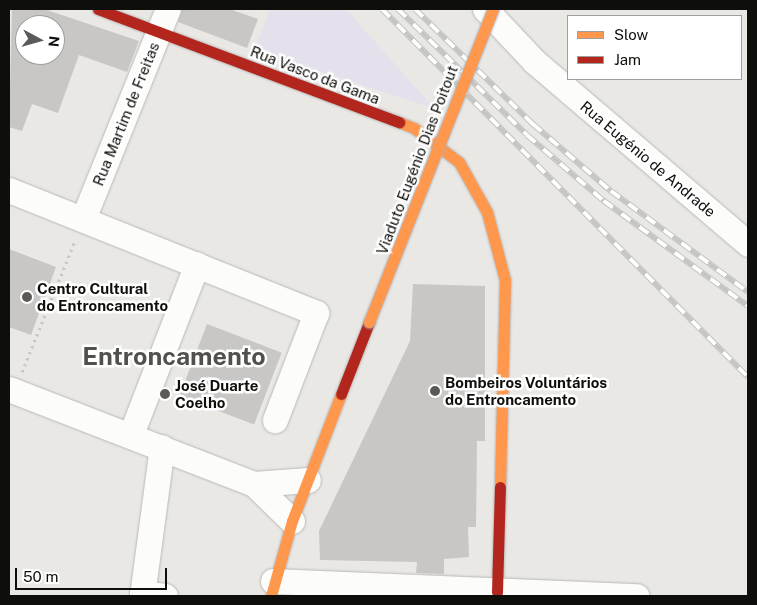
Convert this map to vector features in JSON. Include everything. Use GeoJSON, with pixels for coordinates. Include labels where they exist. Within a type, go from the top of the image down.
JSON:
{"type":"FeatureCollection","features":[{"type":"Feature","properties":{"kind":"street","name":"Rua Vasco da Gama"},"geometry":{"type":"LineString","coordinates":[[98,9],[414,128],[459,162],[487,212],[505,280],[497,592]]}},
{"type":"Feature","properties":{"kind":"street","name":"Rua Martim de Freitas"},"geometry":{"type":"LineString","coordinates":[[83,219],[168,9]]}},
{"type":"Feature","properties":{"kind":"street","name":"Rua Eugénio de Andrade"},"geometry":{"type":"LineString","coordinates":[[485,9],[534,61],[748,244]]}},
{"type":"Feature","properties":{"kind":"street","name":"Viaduto Eugénio Dias Poitout"},"geometry":{"type":"LineString","coordinates":[[272,589],[292,521],[493,9]]}},
{"type":"Feature","properties":{"kind":"street"},"geometry":{"type":"LineString","coordinates":[[9,190],[316,313],[275,420]]}},
{"type":"Feature","properties":{"kind":"street"},"geometry":{"type":"LineString","coordinates":[[131,434],[197,264]]}},
{"type":"Feature","properties":{"kind":"street"},"geometry":{"type":"LineString","coordinates":[[11,395],[131,434],[254,484],[292,521]]}},
{"type":"Feature","properties":{"kind":"street"},"geometry":{"type":"LineString","coordinates":[[150,595],[162,447]]}},
{"type":"Feature","properties":{"kind":"street"},"geometry":{"type":"LineString","coordinates":[[254,484],[308,480]]}},
{"type":"Feature","properties":{"kind":"street"},"geometry":{"type":"LineString","coordinates":[[272,589],[637,596]]}},
{"type":"Feature","properties":{"kind":"path"},"geometry":{"type":"LineString","coordinates":[[11,395],[83,219]]}},
{"type":"Feature","properties":{"kind":"shaded area"},"geometry":{"type":"Polygon","coordinates":[[[270,9],[346,9],[435,109],[254,50],[270,9]]]}},
{"type":"Feature","properties":{"kind":"building"},"geometry":{"type":"Polygon","coordinates":[[[12,9],[44,9],[62,15],[15,15],[15,65],[65,65],[65,16],[139,41],[127,72],[79,55],[58,113],[32,104],[22,131],[9,127],[12,9]]]}},
{"type":"Feature","properties":{"kind":"building"},"geometry":{"type":"Polygon","coordinates":[[[182,9],[229,9],[258,19],[247,48],[178,22],[182,9]]]}},
{"type":"Feature","properties":{"kind":"building","name":"Centro Cultural do Entroncamento"},"geometry":{"type":"Polygon","coordinates":[[[9,249],[56,267],[31,335],[9,327],[9,249]]]}},
{"type":"Feature","properties":{"kind":"building","name":"Bombeiros Voluntários do Entroncamento"},"geometry":{"type":"Polygon","coordinates":[[[413,284],[485,286],[485,441],[477,441],[476,527],[468,527],[469,557],[444,559],[444,574],[416,573],[417,562],[320,560],[319,531],[410,341],[413,284]]]}},
{"type":"Feature","properties":{"kind":"building"},"geometry":{"type":"Polygon","coordinates":[[[207,324],[282,353],[254,425],[179,396],[207,324]]]}},
{"type":"Feature","properties":{"kind":"railway"},"geometry":{"type":"LineString","coordinates":[[382,9],[748,377]]}},
{"type":"Feature","properties":{"kind":"railway"},"geometry":{"type":"LineString","coordinates":[[398,9],[527,135],[604,201],[748,306]]}},
{"type":"Feature","properties":{"kind":"railway"},"geometry":{"type":"LineString","coordinates":[[415,9],[533,124],[611,191],[748,292]]}},
{"type":"Feature","properties":{"kind":"traffic: slow"},"geometry":{"type":"LineString","coordinates":[[369,322],[493,9]]}},
{"type":"Feature","properties":{"kind":"traffic: slow"},"geometry":{"type":"LineString","coordinates":[[399,122],[414,128],[459,162],[487,212],[505,280],[500,487]]}},
{"type":"Feature","properties":{"kind":"traffic: slow"},"geometry":{"type":"LineString","coordinates":[[271,596],[292,521],[341,394]]}},
{"type":"Feature","properties":{"kind":"traffic: jam"},"geometry":{"type":"LineString","coordinates":[[98,9],[399,122]]}},
{"type":"Feature","properties":{"kind":"traffic: jam"},"geometry":{"type":"LineString","coordinates":[[341,394],[369,322]]}},
{"type":"Feature","properties":{"kind":"traffic: jam"},"geometry":{"type":"LineString","coordinates":[[497,592],[500,487]]}},
{"type":"Feature","properties":{"kind":"place","name":"Centro Cultural do Entroncamento"},"geometry":{"type":"Point","coordinates":[27,297]}},
{"type":"Feature","properties":{"kind":"place","name":"Bombeiros Voluntários do Entroncamento"},"geometry":{"type":"Point","coordinates":[435,391]}},
{"type":"Feature","properties":{"kind":"place","name":"José Duarte Coelho"},"geometry":{"type":"Point","coordinates":[165,394]}},
{"type":"Feature","properties":{"kind":"district","name":"Entroncamento"},"geometry":{"type":"Point","coordinates":[174,356]}}]}
